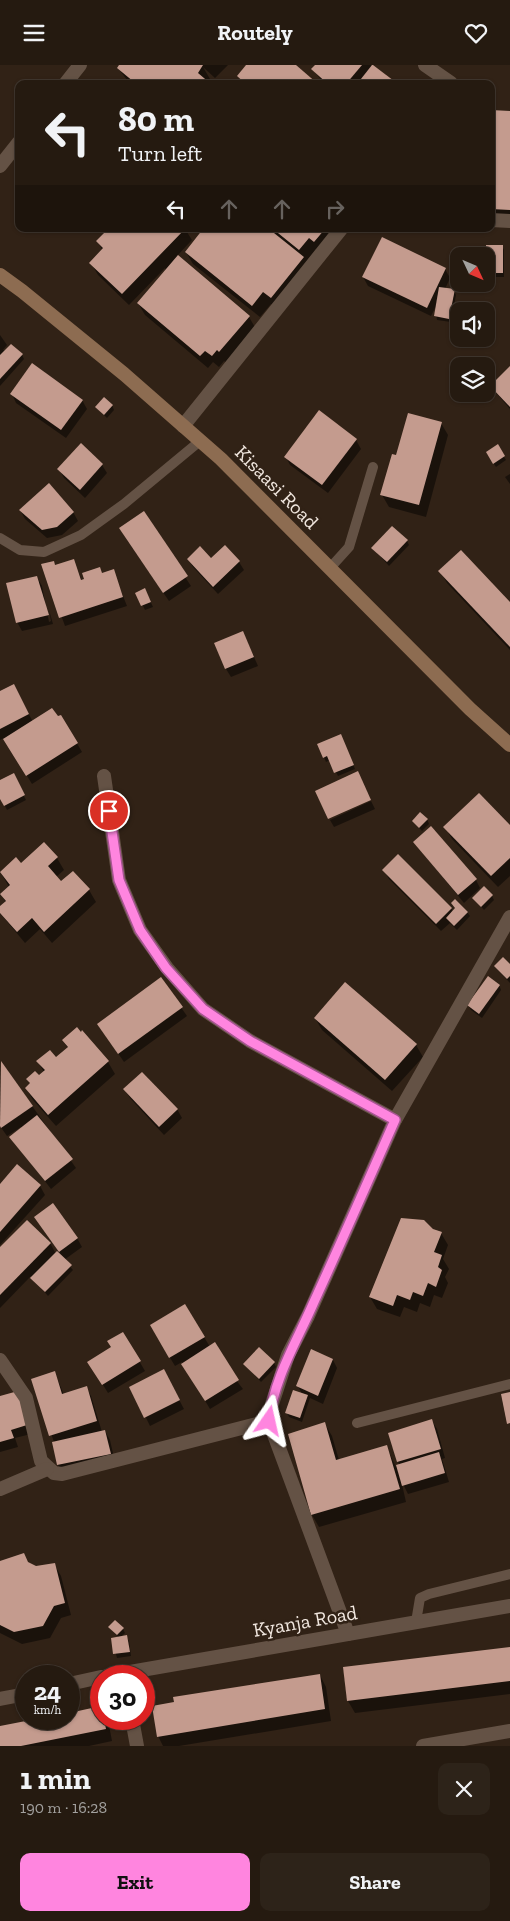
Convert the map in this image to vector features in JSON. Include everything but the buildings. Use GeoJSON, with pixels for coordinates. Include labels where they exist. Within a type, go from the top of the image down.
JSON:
{"type":"FeatureCollection","features":[{"type":"Feature","properties":{"kind":"main road","name":"Kisaasi Road"},"geometry":{"type":"LineString","coordinates":[[0,275],[30,297],[183,425],[330,568],[470,709],[510,745]]}},
{"type":"Feature","properties":{"kind":"street"},"geometry":{"type":"LineString","coordinates":[[68,80],[80,65]]}},
{"type":"Feature","properties":{"kind":"street"},"geometry":{"type":"LineString","coordinates":[[425,65],[447,80]]}},
{"type":"Feature","properties":{"kind":"street"},"geometry":{"type":"LineString","coordinates":[[444,65],[450,80]]}},
{"type":"Feature","properties":{"kind":"street"},"geometry":{"type":"LineString","coordinates":[[0,166],[15,147]]}},
{"type":"Feature","properties":{"kind":"street"},"geometry":{"type":"LineString","coordinates":[[495,220],[510,221]]}},
{"type":"Feature","properties":{"kind":"street"},"geometry":{"type":"LineString","coordinates":[[183,425],[339,232]]}},
{"type":"Feature","properties":{"kind":"street"},"geometry":{"type":"LineString","coordinates":[[104,776],[119,880],[140,930],[166,968],[203,1009],[250,1041],[395,1120]]}},
{"type":"Feature","properties":{"kind":"street"},"geometry":{"type":"LineString","coordinates":[[348,1634],[269,1421],[271,1407],[288,1355],[308,1316],[395,1120],[510,917]]}},
{"type":"Feature","properties":{"kind":"street"},"geometry":{"type":"LineString","coordinates":[[0,1360],[26,1398],[41,1461],[47,1469],[54,1473],[62,1474],[269,1421]]}},
{"type":"Feature","properties":{"kind":"street"},"geometry":{"type":"LineString","coordinates":[[0,1489],[47,1469]]}},
{"type":"Feature","properties":{"kind":"street","name":"Kyanja Road"},"geometry":{"type":"LineString","coordinates":[[155,1669],[510,1606]]}},
{"type":"Feature","properties":{"kind":"street"},"geometry":{"type":"LineString","coordinates":[[0,1699],[15,1696]]}},
{"type":"Feature","properties":{"kind":"street"},"geometry":{"type":"LineString","coordinates":[[134,1730],[137,1746]]}},
{"type":"Feature","properties":{"kind":"street"},"geometry":{"type":"LineString","coordinates":[[423,1746],[510,1731]]}},
{"type":"Feature","properties":{"kind":"lane"},"geometry":{"type":"LineString","coordinates":[[0,537],[20,550],[44,552],[80,535],[124,504],[200,441]]}},
{"type":"Feature","properties":{"kind":"lane"},"geometry":{"type":"LineString","coordinates":[[330,568],[349,547],[373,467]]}},
{"type":"Feature","properties":{"kind":"lane"},"geometry":{"type":"LineString","coordinates":[[357,1423],[510,1384]]}},
{"type":"Feature","properties":{"kind":"lane"},"geometry":{"type":"LineString","coordinates":[[416,1622],[420,1598],[429,1593],[510,1574]]}},
{"type":"Feature","properties":{"kind":"route"},"geometry":{"type":"LineString","coordinates":[[109,811],[119,880],[140,930],[166,968],[203,1009],[250,1041],[395,1120],[308,1316],[288,1355],[271,1407],[269,1421]]}}]}
